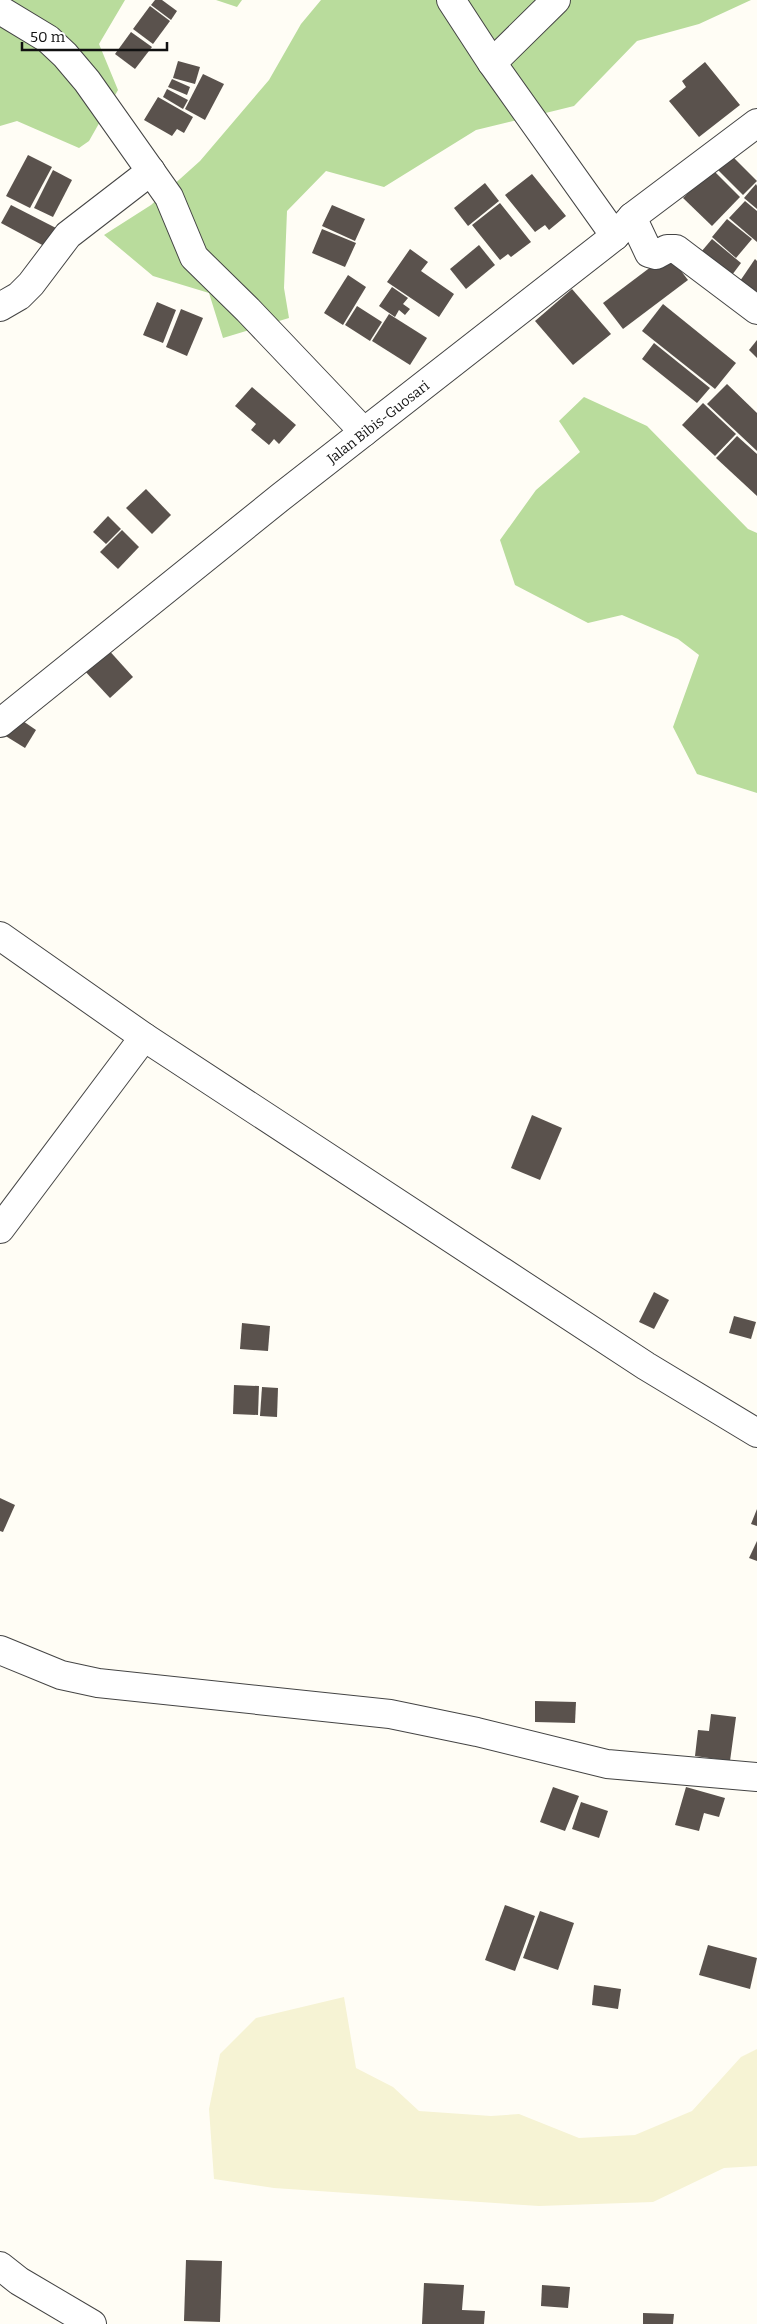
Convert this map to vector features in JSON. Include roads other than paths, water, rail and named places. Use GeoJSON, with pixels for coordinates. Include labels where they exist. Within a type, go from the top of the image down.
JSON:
{"type":"FeatureCollection","features":[{"type":"Feature","properties":{"kind":"street"},"geometry":{"type":"LineString","coordinates":[[451,0],[492,63],[624,226],[649,253],[656,256],[667,249],[676,249],[757,310]]}},
{"type":"Feature","properties":{"kind":"street"},"geometry":{"type":"LineString","coordinates":[[492,63],[556,0]]}},
{"type":"Feature","properties":{"kind":"street"},"geometry":{"type":"LineString","coordinates":[[0,10],[48,39],[65,55],[98,95],[169,197],[194,257],[248,310],[364,432]]}},
{"type":"Feature","properties":{"kind":"street","name":"Jalan Bibis-Guosari"},"geometry":{"type":"LineString","coordinates":[[0,723],[364,432],[757,123]]}},
{"type":"Feature","properties":{"kind":"street"},"geometry":{"type":"LineString","coordinates":[[0,307],[18,296],[31,284],[68,235],[151,171]]}},
{"type":"Feature","properties":{"kind":"street"},"geometry":{"type":"LineString","coordinates":[[0,936],[144,1037],[646,1366],[757,1433]]}},
{"type":"Feature","properties":{"kind":"street"},"geometry":{"type":"LineString","coordinates":[[0,1229],[144,1037]]}},
{"type":"Feature","properties":{"kind":"street"},"geometry":{"type":"LineString","coordinates":[[0,1650],[61,1675],[98,1684],[390,1714],[477,1732],[607,1764],[757,1777]]}},
{"type":"Feature","properties":{"kind":"street"},"geometry":{"type":"LineString","coordinates":[[0,2266],[18,2281],[77,2321]]}}]}
